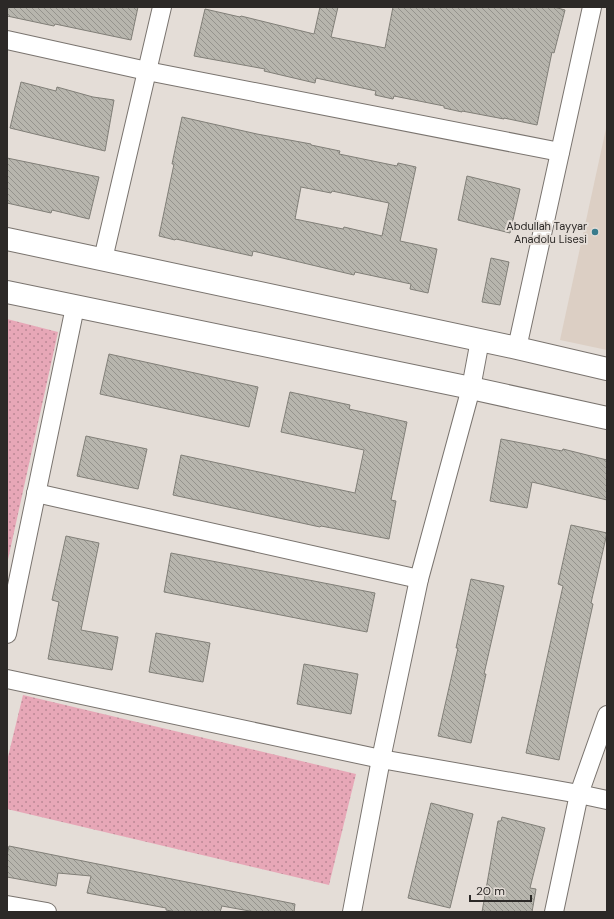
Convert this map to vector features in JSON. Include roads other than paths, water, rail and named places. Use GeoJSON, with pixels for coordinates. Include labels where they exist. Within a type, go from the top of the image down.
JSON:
{"type":"FeatureCollection","features":[{"type":"Feature","properties":{"kind":"street"},"geometry":{"type":"LineString","coordinates":[[104,259],[162,7]]}},
{"type":"Feature","properties":{"kind":"street"},"geometry":{"type":"LineString","coordinates":[[517,348],[592,7]]}},
{"type":"Feature","properties":{"kind":"street"},"geometry":{"type":"LineString","coordinates":[[7,40],[147,71],[560,152]]}},
{"type":"Feature","properties":{"kind":"street"},"geometry":{"type":"LineString","coordinates":[[7,239],[517,348],[607,369]]}},
{"type":"Feature","properties":{"kind":"street"},"geometry":{"type":"LineString","coordinates":[[7,292],[471,388],[607,418]]}},
{"type":"Feature","properties":{"kind":"street"},"geometry":{"type":"LineString","coordinates":[[7,634],[75,306]]}},
{"type":"Feature","properties":{"kind":"street"},"geometry":{"type":"LineString","coordinates":[[352,912],[381,758],[419,579],[471,388],[480,340]]}},
{"type":"Feature","properties":{"kind":"street"},"geometry":{"type":"LineString","coordinates":[[36,493],[419,579]]}},
{"type":"Feature","properties":{"kind":"street"},"geometry":{"type":"LineString","coordinates":[[7,679],[381,758],[607,800]]}},
{"type":"Feature","properties":{"kind":"street"},"geometry":{"type":"LineString","coordinates":[[554,912],[579,794],[607,715]]}},
{"type":"Feature","properties":{"kind":"street"},"geometry":{"type":"LineString","coordinates":[[7,905],[47,912]]}},
{"type":"Feature","properties":{"kind":"place","name":"Abdullah Tayyar Anadolu Lisesi"},"geometry":{"type":"Point","coordinates":[595,232]}}]}
